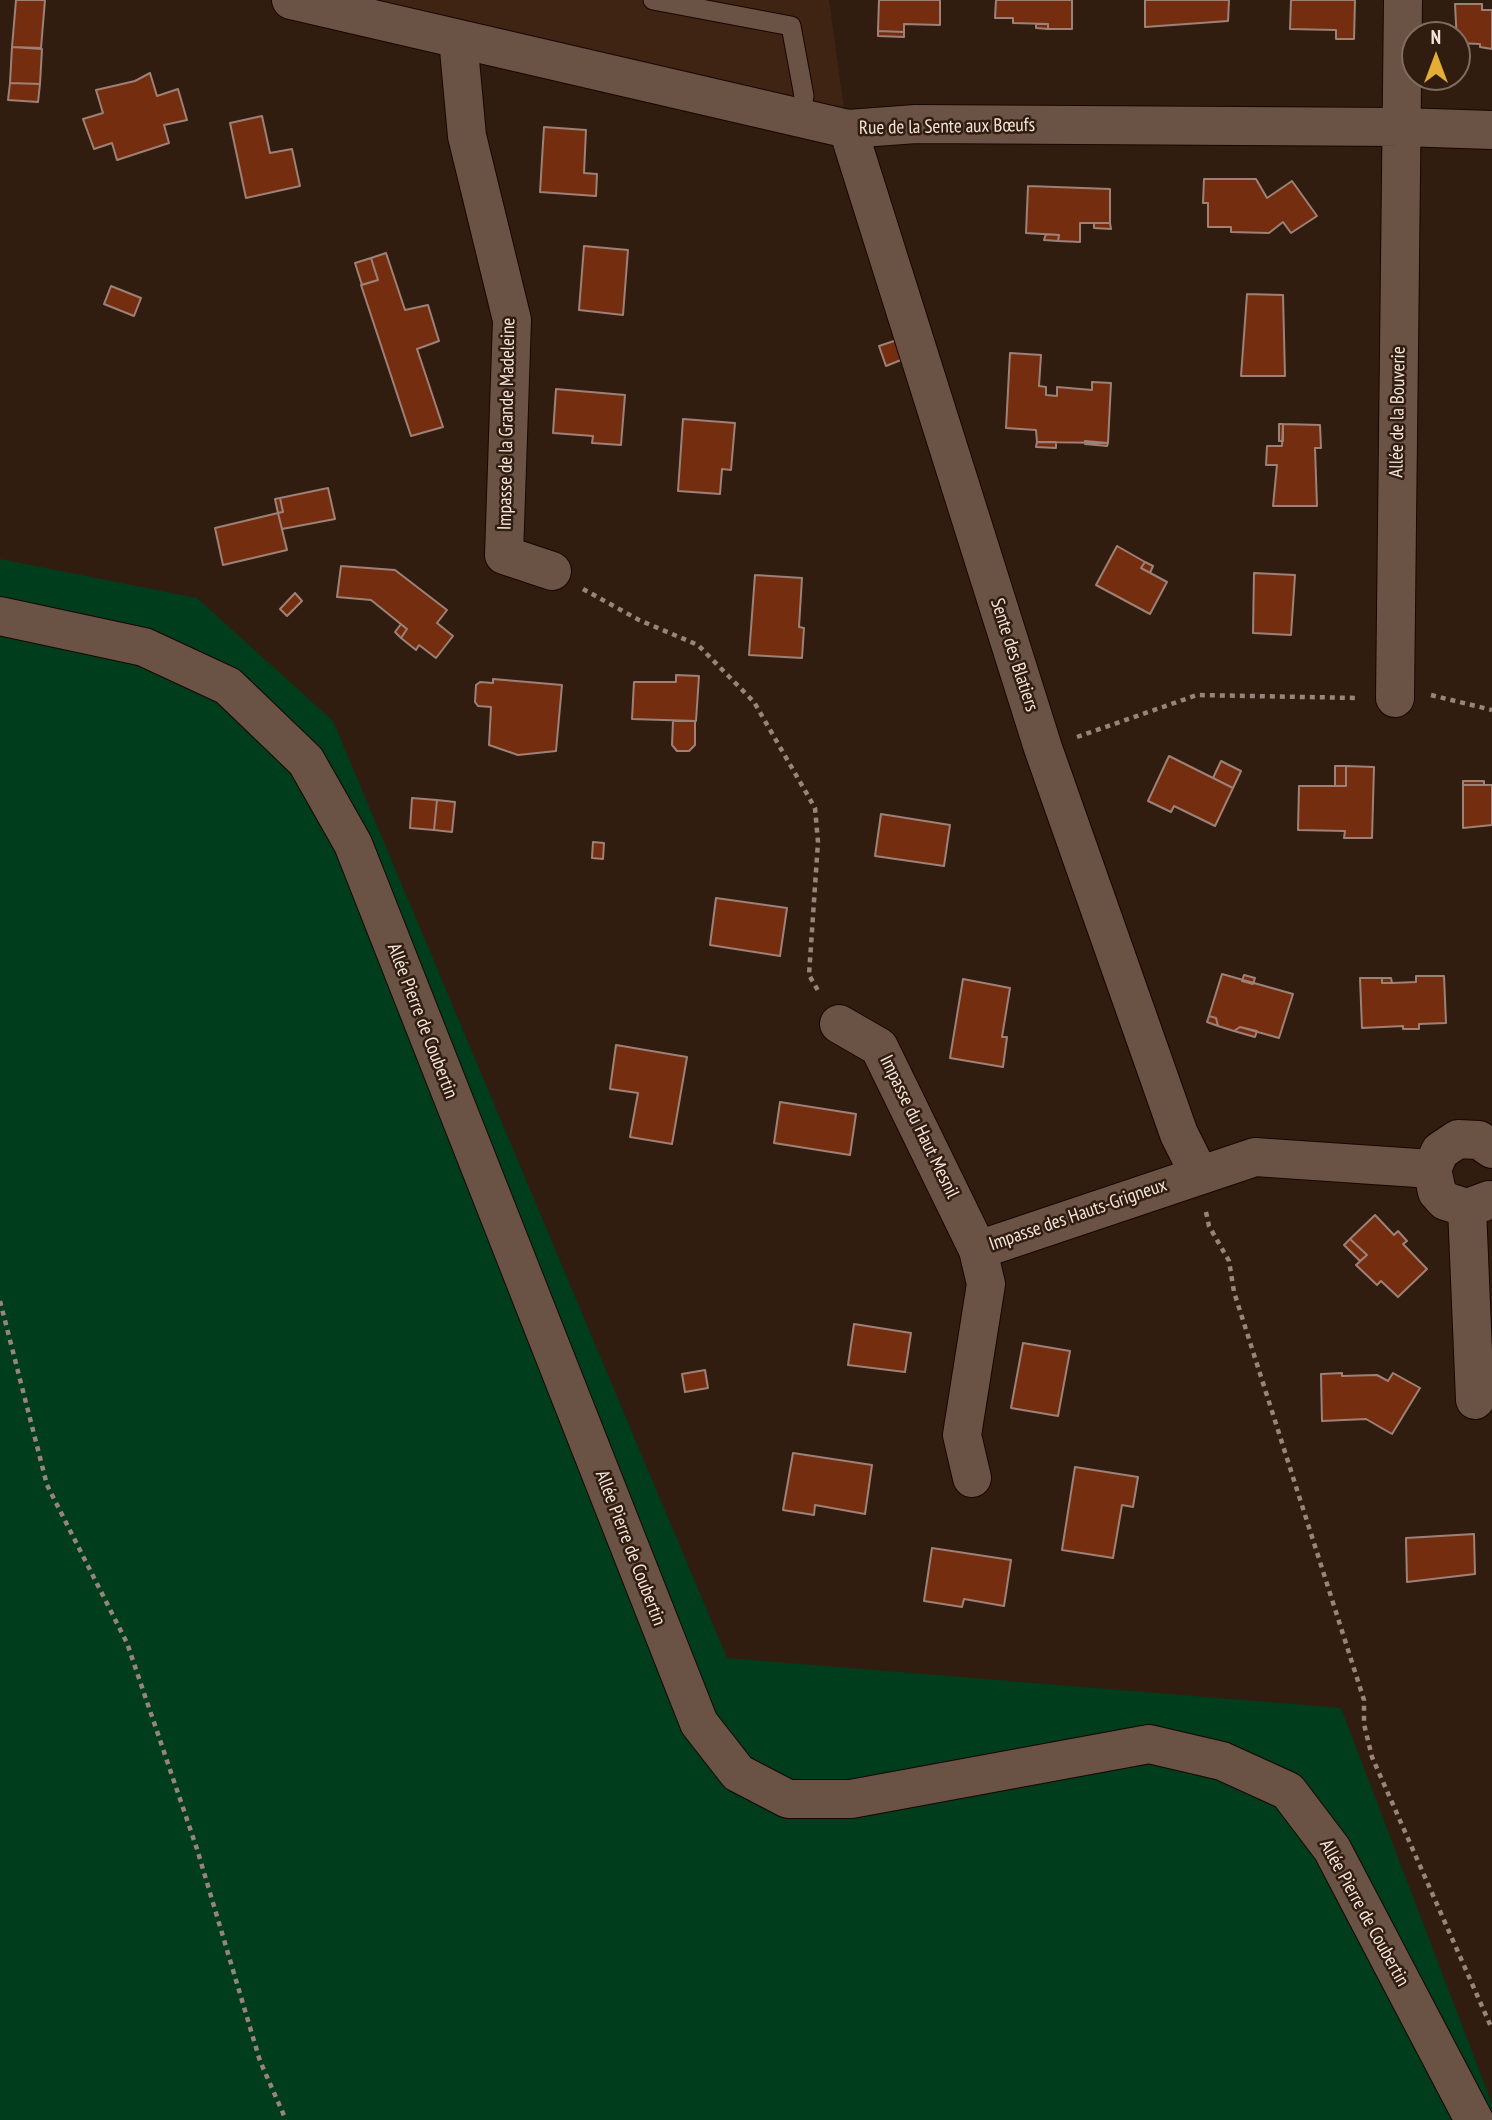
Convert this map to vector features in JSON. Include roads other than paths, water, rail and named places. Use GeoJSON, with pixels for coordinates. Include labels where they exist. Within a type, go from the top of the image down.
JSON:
{"type":"FeatureCollection","features":[{"type":"Feature","properties":{"kind":"street","name":"Allée de la Bouverie"},"geometry":{"type":"LineString","coordinates":[[1395,698],[1403,0]]}},
{"type":"Feature","properties":{"kind":"street","name":"Rue de la Sente aux Bœufs"},"geometry":{"type":"LineString","coordinates":[[303,1],[848,129],[916,124],[1492,130]]}},
{"type":"Feature","properties":{"kind":"street","name":"Impasse de la Grande Madeleine"},"geometry":{"type":"LineString","coordinates":[[458,38],[467,136],[512,320],[504,555],[552,571]]}},
{"type":"Feature","properties":{"kind":"street","name":"Sente des Blatiers"},"geometry":{"type":"LineString","coordinates":[[848,129],[1043,748],[1179,1134],[1199,1174]]}},
{"type":"Feature","properties":{"kind":"street","name":"Allée Pierre de Coubertin"},"geometry":{"type":"LineString","coordinates":[[0,616],[144,647],[228,686],[306,761],[353,844],[699,1723],[738,1773],[788,1799],[851,1799],[1149,1744],[1222,1761],[1288,1791],[1332,1849],[1474,2120]]}},
{"type":"Feature","properties":{"kind":"street","name":"Impasse du Haut Mesnil"},"geometry":{"type":"LineString","coordinates":[[839,1024],[879,1046],[978,1250]]}},
{"type":"Feature","properties":{"kind":"street"},"geometry":{"type":"LineString","coordinates":[[1475,1399],[1480,1203],[1445,1201],[1437,1192],[1432,1170],[1440,1151],[1458,1139],[1479,1140],[1492,1149]]}},
{"type":"Feature","properties":{"kind":"street","name":"Impasse des Hauts-Grigneux"},"geometry":{"type":"LineString","coordinates":[[972,1478],[962,1435],[986,1284],[978,1250],[1255,1157],[1432,1170]]}},
{"type":"Feature","properties":{"kind":"lane"},"geometry":{"type":"LineString","coordinates":[[653,0],[791,26],[804,96],[800,118]]}}]}
